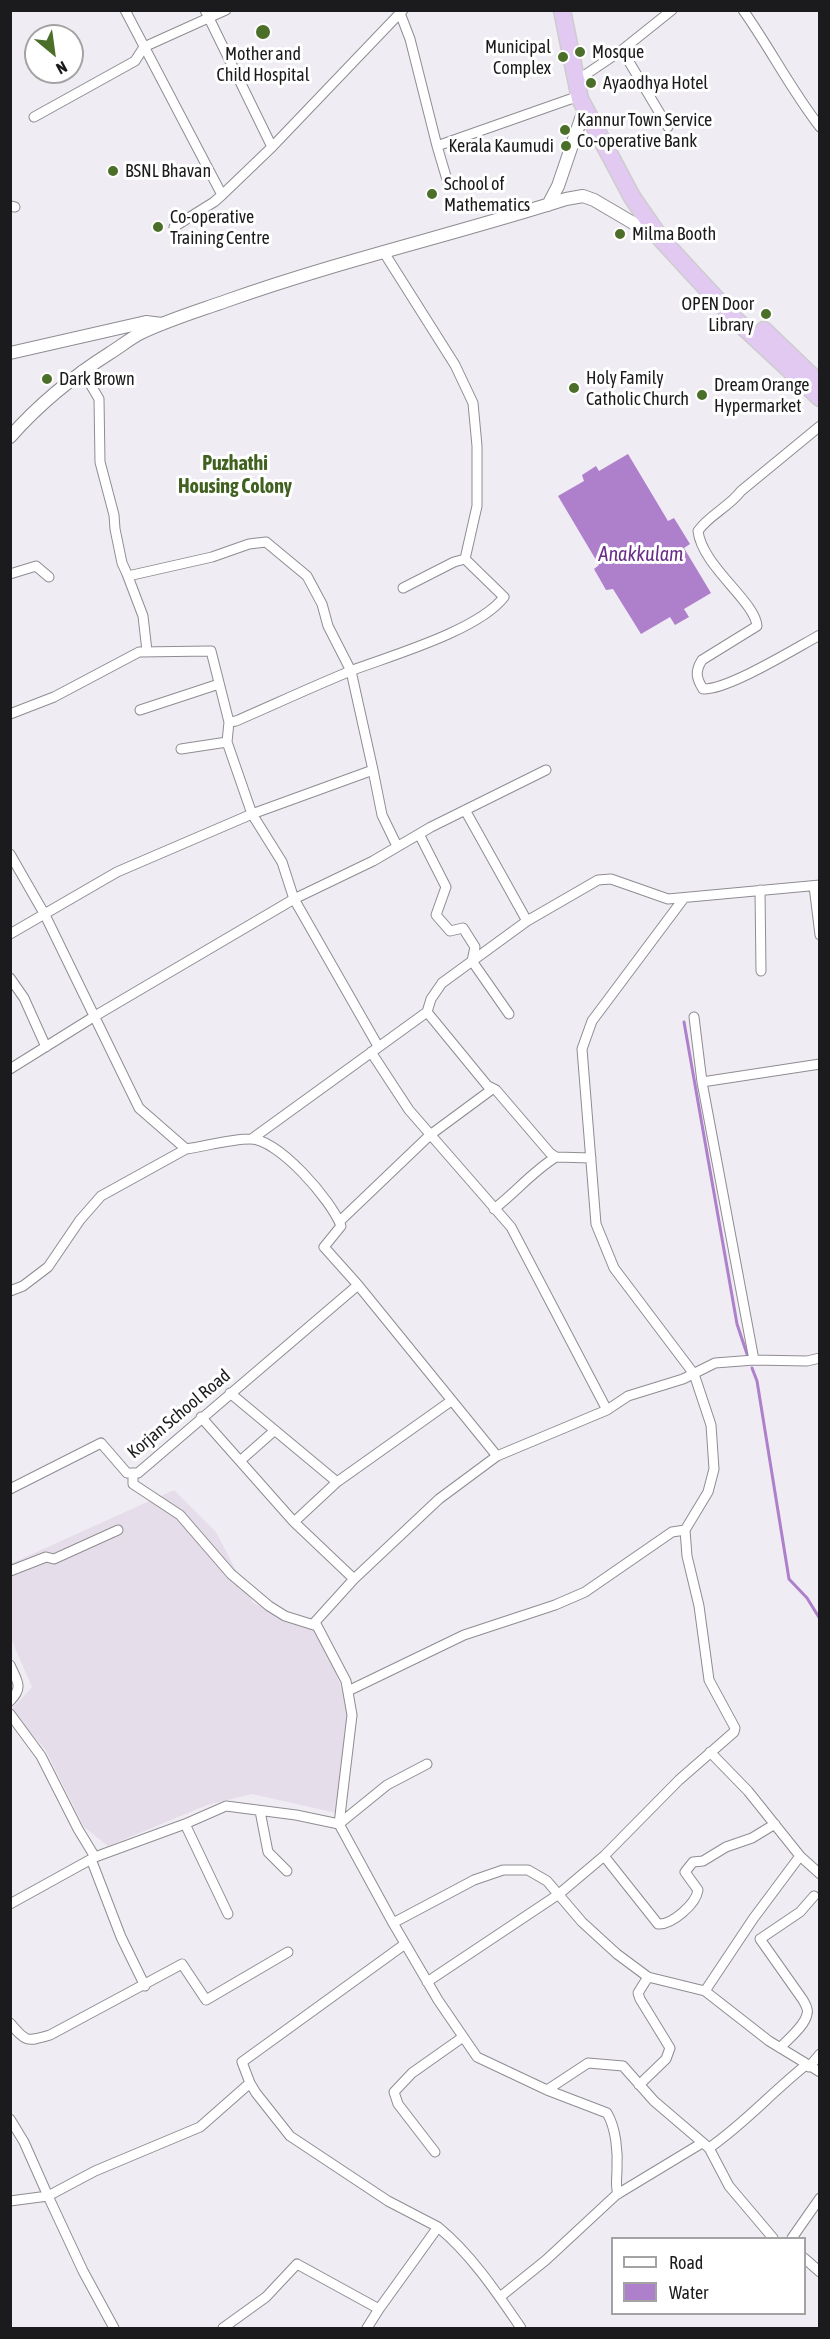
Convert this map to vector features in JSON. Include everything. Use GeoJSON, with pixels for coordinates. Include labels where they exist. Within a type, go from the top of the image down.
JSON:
{"type":"FeatureCollection","features":[{"type":"Feature","properties":{"kind":"highway"},"geometry":{"type":"LineString","coordinates":[[562,10],[584,93],[617,171],[661,239],[737,321],[819,398]]}},
{"type":"Feature","properties":{"kind":"highway"},"geometry":{"type":"LineString","coordinates":[[572,10],[584,93],[634,179],[673,238],[713,281],[819,383]]}},
{"type":"Feature","properties":{"kind":"main road"},"geometry":{"type":"LineString","coordinates":[[548,205],[558,186],[584,93]]}},
{"type":"Feature","properties":{"kind":"main road"},"geometry":{"type":"LineString","coordinates":[[10,438],[43,402],[82,370],[140,333],[279,282],[583,196],[605,206],[661,239]]}},
{"type":"Feature","properties":{"kind":"main road"},"geometry":{"type":"LineString","coordinates":[[10,353],[146,322],[163,324]]}},
{"type":"Feature","properties":{"kind":"street"},"geometry":{"type":"LineString","coordinates":[[125,10],[222,195]]}},
{"type":"Feature","properties":{"kind":"street"},"geometry":{"type":"LineString","coordinates":[[34,117],[135,62],[144,47],[207,14],[226,10]]}},
{"type":"Feature","properties":{"kind":"street"},"geometry":{"type":"LineString","coordinates":[[437,146],[584,93],[622,50],[672,10]]}},
{"type":"Feature","properties":{"kind":"street"},"geometry":{"type":"LineString","coordinates":[[742,10],[760,35],[801,103],[819,127]]}},
{"type":"Feature","properties":{"kind":"street"},"geometry":{"type":"LineString","coordinates":[[174,227],[222,195],[272,147],[402,12],[448,183]]}},
{"type":"Feature","properties":{"kind":"street"},"geometry":{"type":"LineString","coordinates":[[207,14],[272,147]]}},
{"type":"Feature","properties":{"kind":"street"},"geometry":{"type":"LineString","coordinates":[[622,50],[668,127]]}},
{"type":"Feature","properties":{"kind":"street"},"geometry":{"type":"LineString","coordinates":[[383,251],[455,365],[473,403],[477,446],[477,506],[465,559]]}},
{"type":"Feature","properties":{"kind":"street"},"geometry":{"type":"LineString","coordinates":[[82,370],[99,399],[100,462],[114,515],[122,563],[143,616],[147,651]]}},
{"type":"Feature","properties":{"kind":"street"},"geometry":{"type":"LineString","coordinates":[[819,426],[741,491],[735,499],[704,522],[698,531],[699,540],[710,561],[753,614],[757,626],[702,660],[697,668],[697,678],[702,689],[712,689],[760,668],[819,635]]}},
{"type":"Feature","properties":{"kind":"street"},"geometry":{"type":"LineString","coordinates":[[127,574],[128,576],[212,557],[249,544],[266,542],[307,576],[322,604],[328,626],[351,671],[382,815],[398,846]]}},
{"type":"Feature","properties":{"kind":"street"},"geometry":{"type":"LineString","coordinates":[[403,588],[454,562],[465,559]]}},
{"type":"Feature","properties":{"kind":"street"},"geometry":{"type":"LineString","coordinates":[[229,722],[351,671],[446,635],[497,606],[504,597],[465,559]]}},
{"type":"Feature","properties":{"kind":"street"},"geometry":{"type":"LineString","coordinates":[[10,574],[36,566],[49,578]]}},
{"type":"Feature","properties":{"kind":"street"},"geometry":{"type":"LineString","coordinates":[[10,714],[54,697],[139,651],[211,651],[229,722],[227,742],[252,813],[282,862],[294,899],[409,1110],[511,1227],[607,1410]]}},
{"type":"Feature","properties":{"kind":"street"},"geometry":{"type":"LineString","coordinates":[[140,710],[219,684]]}},
{"type":"Feature","properties":{"kind":"street"},"geometry":{"type":"LineString","coordinates":[[181,749],[227,742]]}},
{"type":"Feature","properties":{"kind":"street"},"geometry":{"type":"LineString","coordinates":[[10,934],[117,872],[252,813],[373,770]]}},
{"type":"Feature","properties":{"kind":"street"},"geometry":{"type":"LineString","coordinates":[[10,1069],[95,1016],[294,899],[546,770]]}},
{"type":"Feature","properties":{"kind":"street"},"geometry":{"type":"LineString","coordinates":[[465,810],[527,921]]}},
{"type":"Feature","properties":{"kind":"street"},"geometry":{"type":"LineString","coordinates":[[418,834],[446,887],[436,915],[450,931],[463,928],[475,947],[472,961],[509,1014]]}},
{"type":"Feature","properties":{"kind":"street"},"geometry":{"type":"LineString","coordinates":[[10,854],[45,915],[139,1108],[186,1149]]}},
{"type":"Feature","properties":{"kind":"street"},"geometry":{"type":"LineString","coordinates":[[10,1291],[23,1286],[48,1267],[80,1220],[101,1196],[186,1149],[253,1138],[427,1012],[431,999],[442,983],[527,921],[598,880],[611,879],[668,899],[817,886],[819,935]]}},
{"type":"Feature","properties":{"kind":"street"},"geometry":{"type":"LineString","coordinates":[[760,890],[761,971]]}},
{"type":"Feature","properties":{"kind":"street"},"geometry":{"type":"LineString","coordinates":[[427,1982],[559,1894],[604,1856],[679,1779],[734,1732],[735,1728],[710,1680],[699,1606],[687,1556],[686,1530],[708,1492],[714,1469],[711,1425],[694,1374],[614,1268],[596,1224],[582,1049],[592,1021],[684,898]]}},
{"type":"Feature","properties":{"kind":"street"},"geometry":{"type":"LineString","coordinates":[[10,978],[24,999],[46,1047]]}},
{"type":"Feature","properties":{"kind":"street"},"geometry":{"type":"LineString","coordinates":[[340,1221],[430,1135],[491,1090],[427,1012]]}},
{"type":"Feature","properties":{"kind":"street"},"geometry":{"type":"LineString","coordinates":[[693,1017],[702,1082],[754,1360]]}},
{"type":"Feature","properties":{"kind":"street"},"geometry":{"type":"LineString","coordinates":[[702,1082],[819,1064]]}},
{"type":"Feature","properties":{"kind":"street"},"geometry":{"type":"LineString","coordinates":[[488,1086],[496,1090],[550,1153],[556,1156],[591,1158]]}},
{"type":"Feature","properties":{"kind":"street"},"geometry":{"type":"LineString","coordinates":[[253,1138],[281,1153],[317,1187],[341,1226],[324,1247],[358,1285],[497,1456]]}},
{"type":"Feature","properties":{"kind":"street"},"geometry":{"type":"LineString","coordinates":[[494,1209],[538,1169],[556,1156]]}},
{"type":"Feature","properties":{"kind":"street","name":"Korjan School Road"},"geometry":{"type":"LineString","coordinates":[[10,1489],[101,1443],[127,1473],[138,1473],[358,1285]]}},
{"type":"Feature","properties":{"kind":"street"},"geometry":{"type":"LineString","coordinates":[[618,2194],[616,2149],[611,2120],[607,2113],[547,2090],[477,2057],[427,1982],[339,1824],[352,1715],[346,1681],[315,1622],[354,1579],[439,1499],[497,1456],[607,1410],[628,1396],[694,1374],[715,1363],[754,1360],[807,1361],[819,1358]]}},
{"type":"Feature","properties":{"kind":"street"},"geometry":{"type":"LineString","coordinates":[[230,1394],[337,1482]]}},
{"type":"Feature","properties":{"kind":"street"},"geometry":{"type":"LineString","coordinates":[[294,1522],[337,1482],[451,1401]]}},
{"type":"Feature","properties":{"kind":"street"},"geometry":{"type":"LineString","coordinates":[[201,1418],[294,1522],[354,1579]]}},
{"type":"Feature","properties":{"kind":"street"},"geometry":{"type":"LineString","coordinates":[[240,1461],[274,1431]]}},
{"type":"Feature","properties":{"kind":"street"},"geometry":{"type":"LineString","coordinates":[[133,1476],[133,1484],[180,1515],[231,1574],[269,1606],[285,1616],[317,1626]]}},
{"type":"Feature","properties":{"kind":"street"},"geometry":{"type":"LineString","coordinates":[[10,1571],[46,1557],[54,1559],[118,1530]]}},
{"type":"Feature","properties":{"kind":"street"},"geometry":{"type":"LineString","coordinates":[[348,1691],[464,1635],[555,1605],[585,1592],[672,1532],[686,1530]]}},
{"type":"Feature","properties":{"kind":"street"},"geometry":{"type":"LineString","coordinates":[[10,1665],[19,1685],[17,1694],[10,1701]]}},
{"type":"Feature","properties":{"kind":"street"},"geometry":{"type":"LineString","coordinates":[[10,1714],[41,1756],[93,1858],[121,1937],[145,1986]]}},
{"type":"Feature","properties":{"kind":"street"},"geometry":{"type":"LineString","coordinates":[[710,1752],[748,1791],[800,1856],[819,1874]]}},
{"type":"Feature","properties":{"kind":"street"},"geometry":{"type":"LineString","coordinates":[[10,1904],[93,1858],[185,1824],[226,1806],[339,1824],[387,1785],[427,1764]]}},
{"type":"Feature","properties":{"kind":"street"},"geometry":{"type":"LineString","coordinates":[[260,1811],[268,1852],[287,1871]]}},
{"type":"Feature","properties":{"kind":"street"},"geometry":{"type":"LineString","coordinates":[[185,1824],[228,1914]]}},
{"type":"Feature","properties":{"kind":"street"},"geometry":{"type":"LineString","coordinates":[[604,1856],[658,1924],[664,1924],[681,1913],[697,1895],[698,1890],[685,1872],[693,1862],[703,1861],[726,1847],[752,1838],[775,1824]]}},
{"type":"Feature","properties":{"kind":"street"},"geometry":{"type":"LineString","coordinates":[[705,1991],[753,1919],[800,1856]]}},
{"type":"Feature","properties":{"kind":"street"},"geometry":{"type":"LineString","coordinates":[[393,1923],[474,1880],[503,1870],[528,1870],[546,1881],[590,1929],[617,1954],[648,1977],[705,1991],[780,2048],[819,2072]]}},
{"type":"Feature","properties":{"kind":"street"},"geometry":{"type":"LineString","coordinates":[[780,2048],[800,2025],[808,2010],[760,1939],[800,1912],[814,1896]]}},
{"type":"Feature","properties":{"kind":"street"},"geometry":{"type":"LineString","coordinates":[[405,1944],[242,2062],[250,2083],[290,2136],[388,2201],[438,2227],[451,2238],[500,2297],[521,2328]]}},
{"type":"Feature","properties":{"kind":"street"},"geometry":{"type":"LineString","coordinates":[[10,2023],[24,2039],[31,2041],[50,2035],[145,1986],[182,1964],[206,2000],[288,1952]]}},
{"type":"Feature","properties":{"kind":"street"},"geometry":{"type":"LineString","coordinates":[[639,2085],[666,2059],[670,2048],[638,1993],[648,1977]]}},
{"type":"Feature","properties":{"kind":"street"},"geometry":{"type":"LineString","coordinates":[[435,2152],[398,2104],[394,2092],[412,2073],[463,2037]]}},
{"type":"Feature","properties":{"kind":"street"},"geometry":{"type":"LineString","coordinates":[[500,2297],[546,2260],[618,2194],[705,2146],[746,2120],[775,2091],[819,2054]]}},
{"type":"Feature","properties":{"kind":"street"},"geometry":{"type":"LineString","coordinates":[[547,2090],[588,2063],[623,2066],[639,2085],[705,2146],[729,2186],[772,2237]]}},
{"type":"Feature","properties":{"kind":"street"},"geometry":{"type":"LineString","coordinates":[[10,2201],[48,2196],[95,2171],[200,2127],[250,2083]]}},
{"type":"Feature","properties":{"kind":"street"},"geometry":{"type":"LineString","coordinates":[[10,2119],[24,2142],[83,2271],[114,2328]]}},
{"type":"Feature","properties":{"kind":"street"},"geometry":{"type":"LineString","coordinates":[[793,2237],[819,2198]]}},
{"type":"Feature","properties":{"kind":"street"},"geometry":{"type":"LineString","coordinates":[[367,2328],[438,2227]]}},
{"type":"Feature","properties":{"kind":"street"},"geometry":{"type":"LineString","coordinates":[[806,2260],[819,2272]]}},
{"type":"Feature","properties":{"kind":"street"},"geometry":{"type":"LineString","coordinates":[[223,2328],[266,2297],[297,2264],[379,2309]]}},
{"type":"Feature","properties":{"kind":"shaded area"},"geometry":{"type":"Polygon","coordinates":[[[174,1490],[216,1532],[253,1603],[320,1629],[343,1693],[348,1723],[337,1813],[252,1794],[207,1805],[108,1846],[84,1827],[45,1749],[11,1710],[32,1687],[11,1639],[10,1564],[174,1490]]]}},
{"type":"Feature","properties":{"kind":"water","name":"Anakkulam"},"geometry":{"type":"Polygon","coordinates":[[[628,454],[668,521],[674,518],[690,544],[684,548],[711,593],[684,609],[689,617],[675,625],[670,617],[641,634],[613,589],[606,590],[594,569],[599,565],[558,496],[584,481],[582,475],[596,466],[599,471],[628,454]]]}},
{"type":"Feature","properties":{"kind":"waterway"},"geometry":{"type":"LineString","coordinates":[[684,1022],[737,1324],[748,1357]]}},
{"type":"Feature","properties":{"kind":"waterway"},"geometry":{"type":"LineString","coordinates":[[752,1368],[757,1381],[789,1579],[807,1598],[820,1619]]}},
{"type":"Feature","properties":{"kind":"place","name":"Mother and Child Hospital"},"geometry":{"type":"Point","coordinates":[263,32]}},
{"type":"Feature","properties":{"kind":"place","name":"Mosque"},"geometry":{"type":"Point","coordinates":[580,52]}},
{"type":"Feature","properties":{"kind":"place","name":"Municipal Complex"},"geometry":{"type":"Point","coordinates":[563,57]}},
{"type":"Feature","properties":{"kind":"place","name":"Ayaodhya Hotel"},"geometry":{"type":"Point","coordinates":[591,83]}},
{"type":"Feature","properties":{"kind":"place","name":"Kannur Town Service Co-operative Bank"},"geometry":{"type":"Point","coordinates":[565,130]}},
{"type":"Feature","properties":{"kind":"place","name":"Kerala Kaumudi"},"geometry":{"type":"Point","coordinates":[566,146]}},
{"type":"Feature","properties":{"kind":"place","name":"BSNL Bhavan"},"geometry":{"type":"Point","coordinates":[113,171]}},
{"type":"Feature","properties":{"kind":"place","name":"School of Mathematics"},"geometry":{"type":"Point","coordinates":[432,194]}},
{"type":"Feature","properties":{"kind":"place","name":"Co-operative Training Centre"},"geometry":{"type":"Point","coordinates":[158,227]}},
{"type":"Feature","properties":{"kind":"place","name":"Milma Booth"},"geometry":{"type":"Point","coordinates":[620,234]}},
{"type":"Feature","properties":{"kind":"place","name":"OPEN Door Library"},"geometry":{"type":"Point","coordinates":[766,314]}},
{"type":"Feature","properties":{"kind":"place","name":"Dark Brown"},"geometry":{"type":"Point","coordinates":[47,379]}},
{"type":"Feature","properties":{"kind":"place","name":"Holy Family Catholic Church"},"geometry":{"type":"Point","coordinates":[574,388]}},
{"type":"Feature","properties":{"kind":"place","name":"Dream Orange Hypermarket"},"geometry":{"type":"Point","coordinates":[702,395]}},
{"type":"Feature","properties":{"kind":"district","name":"Puzhathi Housing Colony"},"geometry":{"type":"Point","coordinates":[235,476]}}]}
